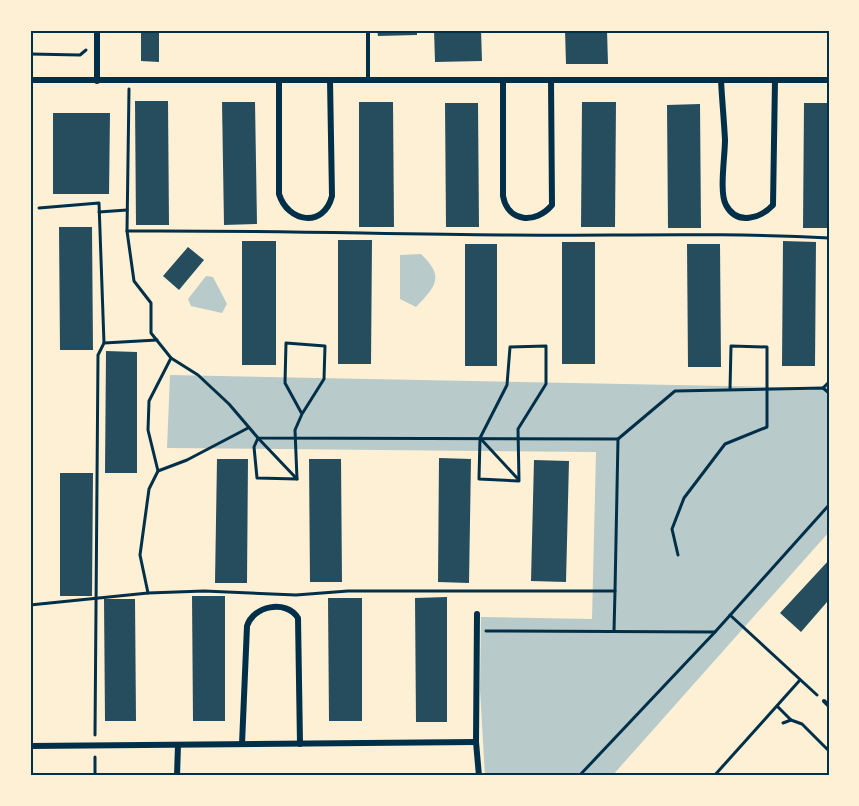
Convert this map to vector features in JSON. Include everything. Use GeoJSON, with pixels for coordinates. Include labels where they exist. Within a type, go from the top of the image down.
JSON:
{"type":"FeatureCollection","features":[{"type":"Feature","properties":{"kind":"street"},"geometry":{"type":"LineString","coordinates":[[97,30],[97,81]]}},
{"type":"Feature","properties":{"kind":"street"},"geometry":{"type":"LineString","coordinates":[[30,80],[368,82],[829,80]]}},
{"type":"Feature","properties":{"kind":"street"},"geometry":{"type":"LineString","coordinates":[[279,81],[279,194],[283,205],[290,213],[301,219],[313,218],[323,212],[330,205],[332,196],[330,80]]}},
{"type":"Feature","properties":{"kind":"street"},"geometry":{"type":"LineString","coordinates":[[503,80],[503,196],[505,206],[512,213],[524,219],[536,218],[552,205],[551,80]]}},
{"type":"Feature","properties":{"kind":"street"},"geometry":{"type":"LineString","coordinates":[[721,80],[725,139],[724,195],[726,205],[732,213],[744,219],[756,217],[773,205],[775,80]]}},
{"type":"Feature","properties":{"kind":"street"},"geometry":{"type":"LineString","coordinates":[[30,189],[30,276]]}},
{"type":"Feature","properties":{"kind":"street"},"geometry":{"type":"LineString","coordinates":[[242,744],[247,626],[253,615],[268,607],[286,609],[294,612],[298,618],[300,744]]}},
{"type":"Feature","properties":{"kind":"street"},"geometry":{"type":"LineString","coordinates":[[477,614],[476,742],[479,776]]}},
{"type":"Feature","properties":{"kind":"street"},"geometry":{"type":"LineString","coordinates":[[30,746],[476,742]]}},
{"type":"Feature","properties":{"kind":"street"},"geometry":{"type":"LineString","coordinates":[[177,776],[178,745]]}},
{"type":"Feature","properties":{"kind":"lane"},"geometry":{"type":"LineString","coordinates":[[368,30],[368,82]]}},
{"type":"Feature","properties":{"kind":"lane"},"geometry":{"type":"LineString","coordinates":[[824,701],[829,706]]}},
{"type":"Feature","properties":{"kind":"path"},"geometry":{"type":"LineString","coordinates":[[30,54],[80,55],[87,47]]}},
{"type":"Feature","properties":{"kind":"path"},"geometry":{"type":"LineString","coordinates":[[129,81],[127,231],[134,281],[151,303],[151,333],[171,358],[198,375],[297,479]]}},
{"type":"Feature","properties":{"kind":"path"},"geometry":{"type":"LineString","coordinates":[[31,208],[99,203],[104,343],[99,355],[96,776]]}},
{"type":"Feature","properties":{"kind":"path"},"geometry":{"type":"LineString","coordinates":[[99,212],[128,210]]}},
{"type":"Feature","properties":{"kind":"path"},"geometry":{"type":"LineString","coordinates":[[127,231],[283,230],[503,235],[771,235],[829,238]]}},
{"type":"Feature","properties":{"kind":"path"},"geometry":{"type":"LineString","coordinates":[[104,343],[157,340]]}},
{"type":"Feature","properties":{"kind":"path"},"geometry":{"type":"LineString","coordinates":[[297,479],[296,430],[302,414],[324,379],[325,346],[286,343],[285,383],[302,414]]}},
{"type":"Feature","properties":{"kind":"path"},"geometry":{"type":"LineString","coordinates":[[510,346],[546,346],[546,384],[518,429],[519,481],[479,479],[480,438],[507,385],[510,346]]}},
{"type":"Feature","properties":{"kind":"path"},"geometry":{"type":"LineString","coordinates":[[678,555],[672,529],[684,498],[725,444],[767,427],[767,347],[731,346],[730,389]]}},
{"type":"Feature","properties":{"kind":"path"},"geometry":{"type":"LineString","coordinates":[[148,593],[140,555],[149,489],[158,471],[148,430],[149,401],[171,358]]}},
{"type":"Feature","properties":{"kind":"path"},"geometry":{"type":"LineString","coordinates":[[823,388],[829,382]]}},
{"type":"Feature","properties":{"kind":"path"},"geometry":{"type":"LineString","coordinates":[[258,438],[618,439],[675,391],[823,388],[829,393]]}},
{"type":"Feature","properties":{"kind":"path"},"geometry":{"type":"LineString","coordinates":[[158,471],[187,460],[249,427]]}},
{"type":"Feature","properties":{"kind":"path"},"geometry":{"type":"LineString","coordinates":[[258,438],[254,447],[258,478],[297,479]]}},
{"type":"Feature","properties":{"kind":"path"},"geometry":{"type":"LineString","coordinates":[[480,438],[519,481]]}},
{"type":"Feature","properties":{"kind":"path"},"geometry":{"type":"LineString","coordinates":[[614,632],[618,439]]}},
{"type":"Feature","properties":{"kind":"path"},"geometry":{"type":"LineString","coordinates":[[579,776],[715,632],[829,505]]}},
{"type":"Feature","properties":{"kind":"path"},"geometry":{"type":"LineString","coordinates":[[30,605],[148,593],[204,591],[296,595],[348,591],[615,591]]}},
{"type":"Feature","properties":{"kind":"path"},"geometry":{"type":"LineString","coordinates":[[730,615],[824,701]]}},
{"type":"Feature","properties":{"kind":"path"},"geometry":{"type":"LineString","coordinates":[[477,631],[715,632]]}},
{"type":"Feature","properties":{"kind":"path"},"geometry":{"type":"LineString","coordinates":[[714,776],[800,680]]}},
{"type":"Feature","properties":{"kind":"path"},"geometry":{"type":"LineString","coordinates":[[777,706],[791,720],[802,724],[829,752]]}},
{"type":"Feature","properties":{"kind":"path"},"geometry":{"type":"LineString","coordinates":[[783,723],[791,720]]}},
{"type":"Feature","properties":{"kind":"shaded area"},"geometry":{"type":"Polygon","coordinates":[[[421,254],[433,269],[435,281],[429,293],[416,307],[400,299],[400,255],[421,254]]]}},
{"type":"Feature","properties":{"kind":"shaded area"},"geometry":{"type":"Polygon","coordinates":[[[206,276],[213,277],[227,304],[222,313],[191,306],[188,299],[206,276]]]}},
{"type":"Feature","properties":{"kind":"shaded area"},"geometry":{"type":"Polygon","coordinates":[[[170,375],[823,388],[829,382],[829,532],[612,776],[485,776],[480,689],[481,617],[592,619],[596,452],[167,448],[170,375]]]}},
{"type":"Feature","properties":{"kind":"building"},"geometry":{"type":"Polygon","coordinates":[[[141,30],[159,30],[159,62],[141,61],[141,30]]]}},
{"type":"Feature","properties":{"kind":"building"},"geometry":{"type":"Polygon","coordinates":[[[377,30],[417,30],[417,35],[378,36],[377,30]]]}},
{"type":"Feature","properties":{"kind":"building"},"geometry":{"type":"Polygon","coordinates":[[[434,30],[481,30],[482,61],[435,62],[434,30]]]}},
{"type":"Feature","properties":{"kind":"building"},"geometry":{"type":"Polygon","coordinates":[[[565,30],[607,30],[608,64],[566,64],[565,30]]]}},
{"type":"Feature","properties":{"kind":"building"},"geometry":{"type":"Polygon","coordinates":[[[135,101],[168,101],[169,225],[136,225],[135,101]]]}},
{"type":"Feature","properties":{"kind":"building"},"geometry":{"type":"Polygon","coordinates":[[[222,102],[255,102],[257,224],[224,225],[222,102]]]}},
{"type":"Feature","properties":{"kind":"building"},"geometry":{"type":"Polygon","coordinates":[[[359,102],[393,102],[394,227],[359,227],[359,102]]]}},
{"type":"Feature","properties":{"kind":"building"},"geometry":{"type":"Polygon","coordinates":[[[582,102],[616,102],[615,227],[581,227],[582,102]]]}},
{"type":"Feature","properties":{"kind":"building"},"geometry":{"type":"Polygon","coordinates":[[[445,103],[478,103],[479,227],[446,227],[445,103]]]}},
{"type":"Feature","properties":{"kind":"building"},"geometry":{"type":"Polygon","coordinates":[[[804,103],[829,103],[829,228],[803,228],[804,103]]]}},
{"type":"Feature","properties":{"kind":"building"},"geometry":{"type":"Polygon","coordinates":[[[700,104],[701,228],[668,228],[667,105],[700,104]]]}},
{"type":"Feature","properties":{"kind":"building"},"geometry":{"type":"Polygon","coordinates":[[[53,113],[110,113],[109,194],[53,194],[53,113]]]}},
{"type":"Feature","properties":{"kind":"building"},"geometry":{"type":"Polygon","coordinates":[[[59,227],[92,227],[93,350],[60,350],[59,227]]]}},
{"type":"Feature","properties":{"kind":"building"},"geometry":{"type":"Polygon","coordinates":[[[338,240],[372,240],[371,364],[338,364],[338,240]]]}},
{"type":"Feature","properties":{"kind":"building"},"geometry":{"type":"Polygon","coordinates":[[[242,241],[276,241],[276,365],[242,365],[242,241]]]}},
{"type":"Feature","properties":{"kind":"building"},"geometry":{"type":"Polygon","coordinates":[[[783,241],[816,242],[815,366],[782,366],[783,241]]]}},
{"type":"Feature","properties":{"kind":"building"},"geometry":{"type":"Polygon","coordinates":[[[562,242],[595,242],[595,364],[562,364],[562,242]]]}},
{"type":"Feature","properties":{"kind":"building"},"geometry":{"type":"Polygon","coordinates":[[[465,244],[497,244],[497,366],[465,366],[465,244]]]}},
{"type":"Feature","properties":{"kind":"building"},"geometry":{"type":"Polygon","coordinates":[[[687,244],[720,244],[721,367],[688,367],[687,244]]]}},
{"type":"Feature","properties":{"kind":"building"},"geometry":{"type":"Polygon","coordinates":[[[188,247],[204,260],[179,290],[163,276],[188,247]]]}},
{"type":"Feature","properties":{"kind":"building"},"geometry":{"type":"Polygon","coordinates":[[[106,351],[137,352],[137,473],[105,473],[106,351]]]}},
{"type":"Feature","properties":{"kind":"building"},"geometry":{"type":"Polygon","coordinates":[[[439,458],[471,459],[469,583],[438,582],[439,458]]]}},
{"type":"Feature","properties":{"kind":"building"},"geometry":{"type":"Polygon","coordinates":[[[217,459],[248,459],[247,583],[215,583],[217,459]]]}},
{"type":"Feature","properties":{"kind":"building"},"geometry":{"type":"Polygon","coordinates":[[[309,459],[341,459],[342,582],[310,582],[309,459]]]}},
{"type":"Feature","properties":{"kind":"building"},"geometry":{"type":"Polygon","coordinates":[[[534,460],[569,461],[566,582],[531,581],[534,460]]]}},
{"type":"Feature","properties":{"kind":"building"},"geometry":{"type":"Polygon","coordinates":[[[60,473],[93,473],[92,596],[60,596],[60,473]]]}},
{"type":"Feature","properties":{"kind":"building"},"geometry":{"type":"Polygon","coordinates":[[[829,560],[829,604],[827,602],[801,632],[780,613],[829,560]]]}},
{"type":"Feature","properties":{"kind":"building"},"geometry":{"type":"Polygon","coordinates":[[[192,596],[225,596],[225,721],[193,721],[192,596]]]}},
{"type":"Feature","properties":{"kind":"building"},"geometry":{"type":"Polygon","coordinates":[[[447,597],[447,722],[416,722],[415,598],[447,597]]]}},
{"type":"Feature","properties":{"kind":"building"},"geometry":{"type":"Polygon","coordinates":[[[328,598],[362,598],[362,721],[329,721],[328,598]]]}},
{"type":"Feature","properties":{"kind":"building"},"geometry":{"type":"Polygon","coordinates":[[[104,599],[135,599],[136,721],[105,721],[104,599]]]}}]}
